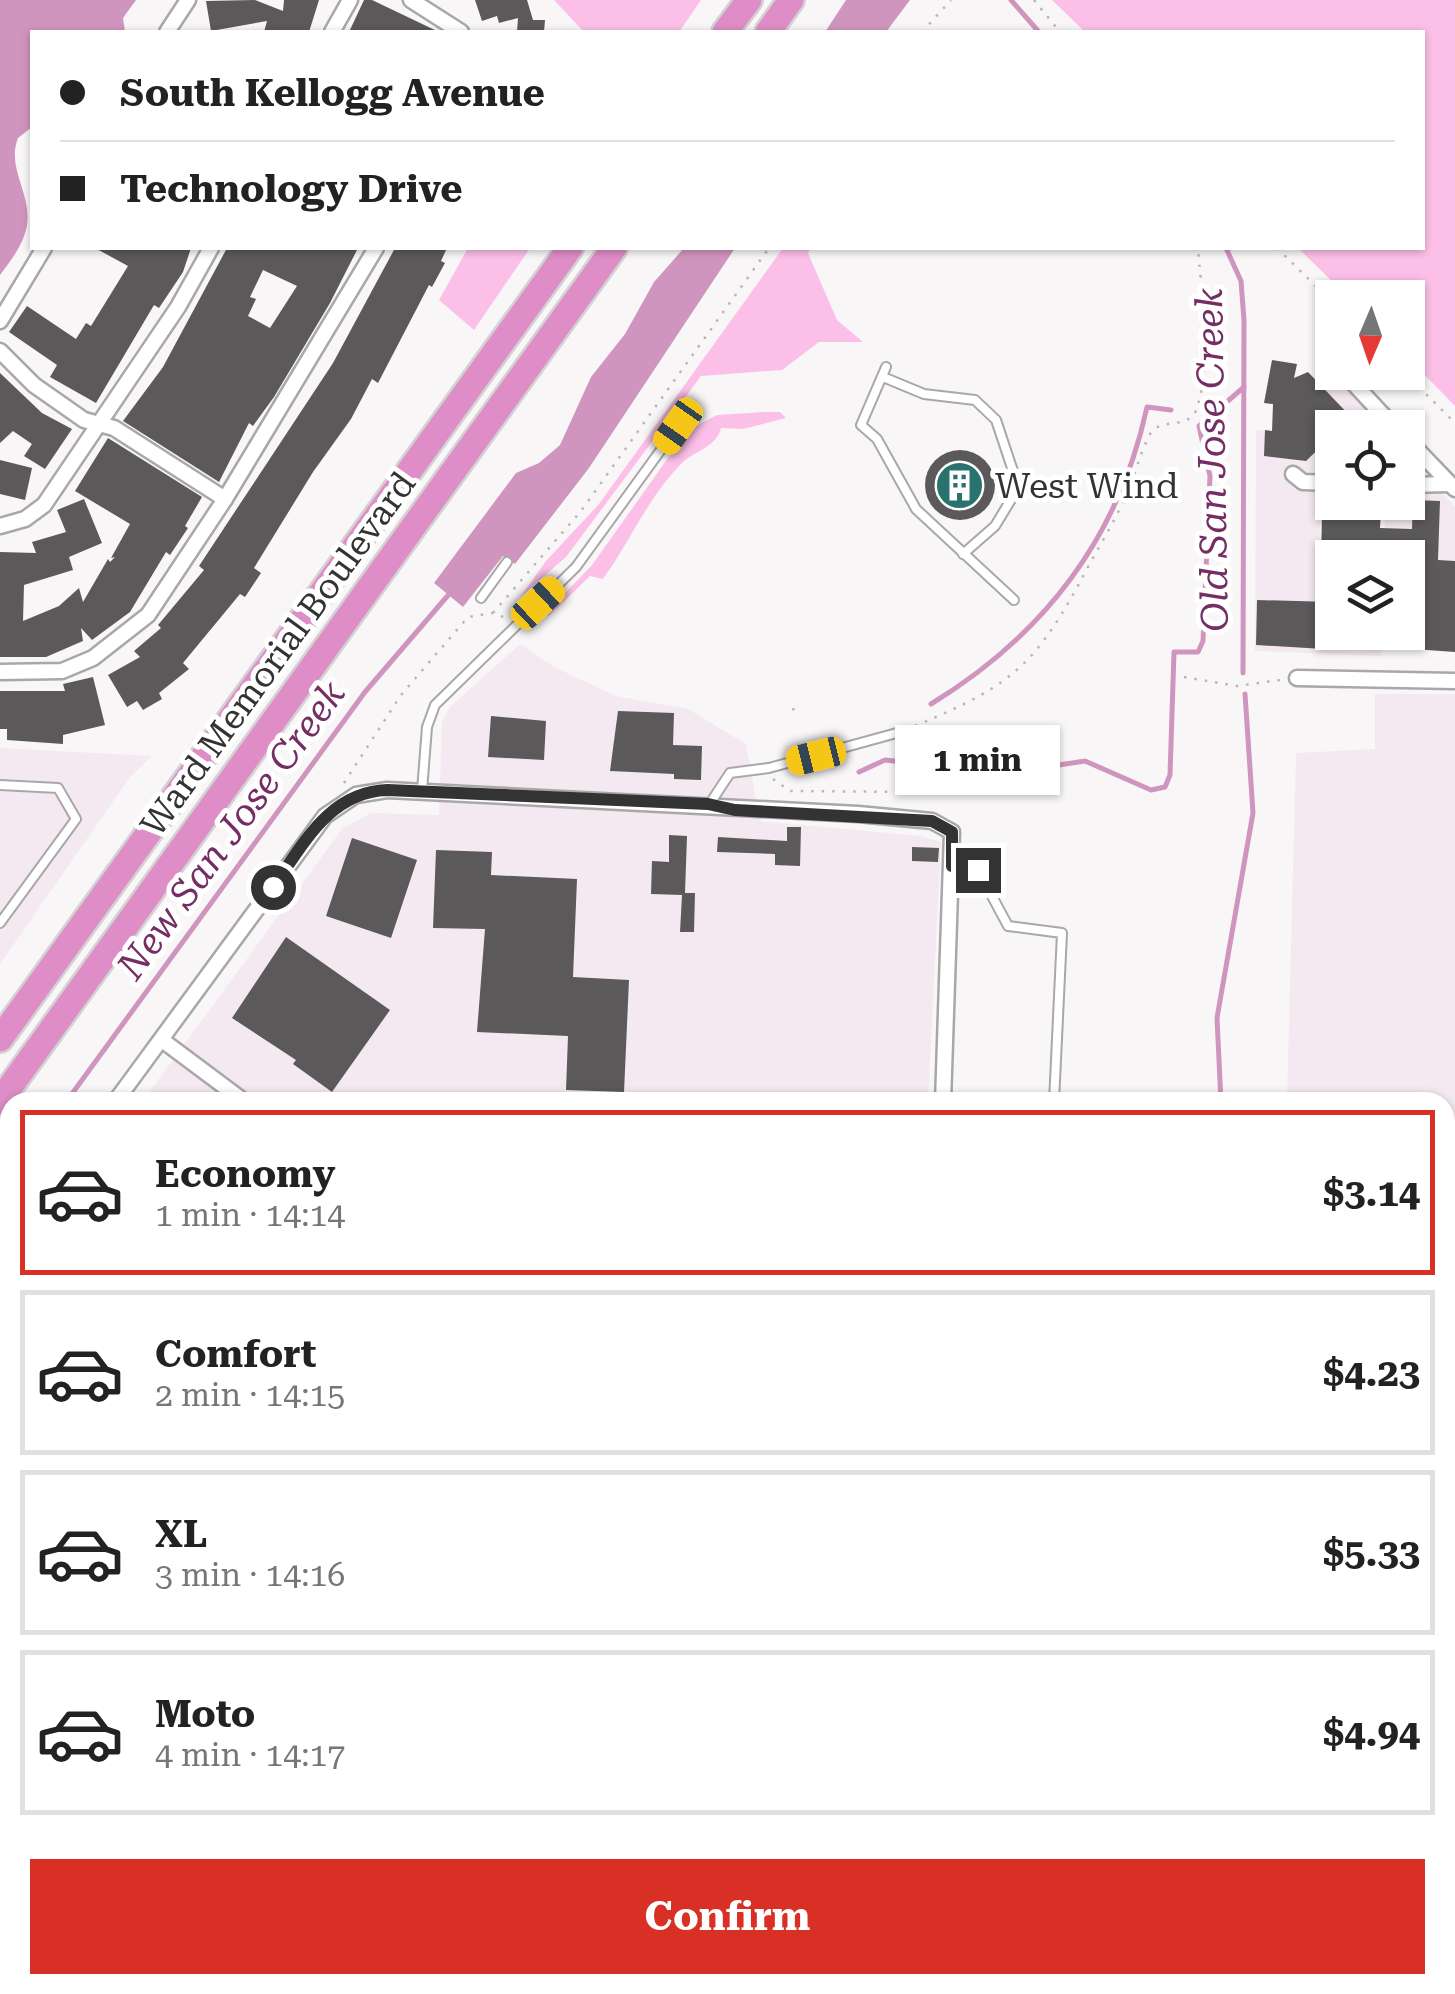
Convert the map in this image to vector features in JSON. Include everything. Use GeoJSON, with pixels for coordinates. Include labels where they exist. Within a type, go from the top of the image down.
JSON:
{"type":"FeatureCollection","features":[{"type":"Feature","properties":{"kind":"highway"},"geometry":{"type":"LineString","coordinates":[[727,30],[749,0]]}},
{"type":"Feature","properties":{"kind":"highway"},"geometry":{"type":"LineString","coordinates":[[770,30],[792,0]]}},
{"type":"Feature","properties":{"kind":"highway","name":"Ward Memorial Boulevard"},"geometry":{"type":"LineString","coordinates":[[0,1039],[569,250]]}},
{"type":"Feature","properties":{"kind":"highway","name":"Ward Memorial Boulevard"},"geometry":{"type":"LineString","coordinates":[[7,1092],[613,250]]}},
{"type":"Feature","properties":{"kind":"street"},"geometry":{"type":"LineString","coordinates":[[168,30],[188,0]]}},
{"type":"Feature","properties":{"kind":"street"},"geometry":{"type":"LineString","coordinates":[[333,30],[350,0]]}},
{"type":"Feature","properties":{"kind":"street"},"geometry":{"type":"LineString","coordinates":[[410,0],[458,30]]}},
{"type":"Feature","properties":{"kind":"street"},"geometry":{"type":"LineString","coordinates":[[0,320],[43,250]]}},
{"type":"Feature","properties":{"kind":"street"},"geometry":{"type":"LineString","coordinates":[[0,526],[25,519],[44,505],[101,424],[210,250]]}},
{"type":"Feature","properties":{"kind":"street"},"geometry":{"type":"LineString","coordinates":[[0,672],[62,671],[94,658],[129,634],[148,615],[225,499],[375,250]]}},
{"type":"Feature","properties":{"kind":"street"},"geometry":{"type":"LineString","coordinates":[[0,351],[34,386],[84,420],[101,424],[225,499]]}},
{"type":"Feature","properties":{"kind":"street"},"geometry":{"type":"LineString","coordinates":[[1360,390],[1379,410]]}},
{"type":"Feature","properties":{"kind":"street"},"geometry":{"type":"LineString","coordinates":[[1425,458],[1453,487]]}},
{"type":"Feature","properties":{"kind":"street"},"geometry":{"type":"LineString","coordinates":[[1292,474],[1303,482],[1315,482]]}},
{"type":"Feature","properties":{"kind":"street"},"geometry":{"type":"LineString","coordinates":[[1425,486],[1453,487]]}},
{"type":"Feature","properties":{"kind":"street"},"geometry":{"type":"LineString","coordinates":[[1296,678],[1455,681]]}},
{"type":"Feature","properties":{"kind":"street"},"geometry":{"type":"LineString","coordinates":[[123,1092],[317,827],[348,798],[368,791],[708,804],[735,810],[932,821],[952,832],[943,1092]]}},
{"type":"Feature","properties":{"kind":"street"},"geometry":{"type":"LineString","coordinates":[[162,1040],[232,1092]]}},
{"type":"Feature","properties":{"kind":"lane"},"geometry":{"type":"LineString","coordinates":[[886,367],[861,425],[877,440],[916,509],[1014,600]]}},
{"type":"Feature","properties":{"kind":"lane"},"geometry":{"type":"LineString","coordinates":[[883,377],[924,394],[975,400],[988,408],[996,420],[1013,471],[1014,493],[995,526],[963,554]]}},
{"type":"Feature","properties":{"kind":"lane"},"geometry":{"type":"LineString","coordinates":[[422,791],[427,727],[436,705],[576,567],[684,418]]}},
{"type":"Feature","properties":{"kind":"lane"},"geometry":{"type":"LineString","coordinates":[[481,598],[507,562]]}},
{"type":"Feature","properties":{"kind":"lane"},"geometry":{"type":"LineString","coordinates":[[708,804],[730,774],[769,768],[904,731]]}},
{"type":"Feature","properties":{"kind":"lane"},"geometry":{"type":"LineString","coordinates":[[0,785],[58,788],[76,818],[0,923]]}},
{"type":"Feature","properties":{"kind":"lane"},"geometry":{"type":"LineString","coordinates":[[952,866],[978,870],[1008,926],[1062,933],[1054,1092]]}},
{"type":"Feature","properties":{"kind":"path"},"geometry":{"type":"LineString","coordinates":[[924,30],[951,0]]}},
{"type":"Feature","properties":{"kind":"path"},"geometry":{"type":"LineString","coordinates":[[1034,0],[1058,30]]}},
{"type":"Feature","properties":{"kind":"path"},"geometry":{"type":"LineString","coordinates":[[493,614],[581,511],[768,250]]}},
{"type":"Feature","properties":{"kind":"path"},"geometry":{"type":"LineString","coordinates":[[904,731],[988,692],[1040,650],[1118,512],[1150,434],[1161,425],[1184,422],[1194,415],[1201,391],[1204,338],[1198,250]]}},
{"type":"Feature","properties":{"kind":"path"},"geometry":{"type":"LineString","coordinates":[[1278,250],[1315,286]]}},
{"type":"Feature","properties":{"kind":"path"},"geometry":{"type":"LineString","coordinates":[[1422,390],[1455,423]]}},
{"type":"Feature","properties":{"kind":"path"},"geometry":{"type":"LineString","coordinates":[[348,798],[344,783],[348,772],[411,682],[468,617],[493,614],[514,626]]}},
{"type":"Feature","properties":{"kind":"path"},"geometry":{"type":"LineString","coordinates":[[1184,677],[1238,686],[1296,678]]}},
{"type":"Feature","properties":{"kind":"path"},"geometry":{"type":"LineString","coordinates":[[793,708],[796,716]]}},
{"type":"Feature","properties":{"kind":"path"},"geometry":{"type":"LineString","coordinates":[[769,768],[774,784],[790,791],[920,792]]}},
{"type":"Feature","properties":{"kind":"shaded area"},"geometry":{"type":"Polygon","coordinates":[[[0,0],[136,0],[123,18],[125,30],[30,30],[30,129],[18,138],[15,149],[27,225],[20,245],[0,275],[0,0]]]}},
{"type":"Feature","properties":{"kind":"shaded area"},"geometry":{"type":"Polygon","coordinates":[[[554,0],[701,0],[680,30],[582,30],[554,0]]]}},
{"type":"Feature","properties":{"kind":"shaded area"},"geometry":{"type":"Polygon","coordinates":[[[846,0],[910,0],[888,30],[826,30],[846,0]]]}},
{"type":"Feature","properties":{"kind":"shaded area"},"geometry":{"type":"Polygon","coordinates":[[[1052,0],[1455,0],[1455,406],[1425,375],[1425,280],[1331,280],[1300,250],[1425,250],[1425,30],[1083,30],[1052,0]]]}},
{"type":"Feature","properties":{"kind":"shaded area"},"geometry":{"type":"Polygon","coordinates":[[[467,250],[529,250],[474,330],[439,300],[467,250]]]}},
{"type":"Feature","properties":{"kind":"shaded area"},"geometry":{"type":"Polygon","coordinates":[[[682,250],[734,250],[589,468],[515,564],[503,556],[463,607],[434,583],[516,473],[539,463],[560,445],[591,377],[625,334],[654,282],[682,250]]]}},
{"type":"Feature","properties":{"kind":"shaded area"},"geometry":{"type":"Polygon","coordinates":[[[782,250],[810,250],[837,320],[863,342],[819,342],[782,370],[701,376],[566,557],[521,596],[546,561],[599,504],[782,250]]]}},
{"type":"Feature","properties":{"kind":"shaded area"},"geometry":{"type":"Polygon","coordinates":[[[1315,388],[1347,390],[1366,410],[1315,410],[1315,520],[1320,520],[1320,540],[1315,540],[1315,650],[1381,650],[1381,656],[1255,651],[1256,430],[1297,432],[1297,407],[1315,388]]]}},
{"type":"Feature","properties":{"kind":"shaded area"},"geometry":{"type":"Polygon","coordinates":[[[780,412],[786,418],[743,429],[721,428],[715,440],[670,476],[603,579],[590,576],[549,616],[545,614],[592,565],[688,430],[717,415],[780,412]]]}},
{"type":"Feature","properties":{"kind":"shaded area"},"geometry":{"type":"Polygon","coordinates":[[[1425,473],[1455,507],[1455,577],[1425,576],[1425,540],[1384,540],[1385,520],[1425,520],[1425,473]]]}},
{"type":"Feature","properties":{"kind":"shaded area"},"geometry":{"type":"Polygon","coordinates":[[[520,644],[554,667],[616,696],[688,709],[746,744],[760,821],[921,836],[941,842],[928,1092],[149,1092],[342,829],[371,813],[439,815],[442,721],[450,707],[520,644]]]}},
{"type":"Feature","properties":{"kind":"shaded area"},"geometry":{"type":"Polygon","coordinates":[[[1375,694],[1455,694],[1455,1092],[1287,1092],[1296,753],[1375,749],[1375,694]]]}},
{"type":"Feature","properties":{"kind":"shaded area"},"geometry":{"type":"Polygon","coordinates":[[[0,748],[152,756],[130,777],[0,964],[0,748]]]}},
{"type":"Feature","properties":{"kind":"building"},"geometry":{"type":"Polygon","coordinates":[[[255,0],[283,11],[284,0],[319,0],[310,30],[265,30],[267,21],[211,30],[206,1],[255,0]]]}},
{"type":"Feature","properties":{"kind":"building"},"geometry":{"type":"Polygon","coordinates":[[[364,0],[372,0],[435,30],[350,30],[364,0]]]}},
{"type":"Feature","properties":{"kind":"building"},"geometry":{"type":"Polygon","coordinates":[[[475,0],[527,0],[533,20],[545,20],[544,30],[517,30],[518,18],[499,23],[497,16],[482,21],[475,0]]]}},
{"type":"Feature","properties":{"kind":"building"},"geometry":{"type":"Polygon","coordinates":[[[99,250],[190,250],[183,272],[159,308],[154,305],[96,403],[50,377],[57,365],[9,332],[27,306],[76,339],[86,323],[91,326],[128,266],[99,250]]]}},
{"type":"Feature","properties":{"kind":"building"},"geometry":{"type":"Polygon","coordinates":[[[226,250],[357,250],[274,397],[253,426],[249,423],[219,482],[123,421],[163,367],[226,250]],[[263,270],[250,297],[256,299],[248,316],[270,328],[297,286],[263,270]]]}},
{"type":"Feature","properties":{"kind":"building"},"geometry":{"type":"Polygon","coordinates":[[[394,250],[446,250],[441,261],[445,263],[432,287],[429,285],[378,383],[372,379],[351,419],[313,472],[254,568],[261,573],[245,597],[240,594],[183,663],[189,669],[159,693],[162,699],[143,710],[137,701],[127,707],[108,675],[140,657],[134,651],[161,628],[158,625],[204,570],[199,566],[333,363],[394,250]]]}},
{"type":"Feature","properties":{"kind":"building"},"geometry":{"type":"Polygon","coordinates":[[[1272,360],[1297,364],[1294,378],[1308,372],[1315,379],[1315,390],[1325,390],[1344,410],[1315,410],[1315,452],[1306,461],[1264,456],[1265,430],[1272,431],[1273,404],[1264,403],[1272,360]]]}},
{"type":"Feature","properties":{"kind":"building"},"geometry":{"type":"Polygon","coordinates":[[[0,373],[42,413],[72,429],[45,469],[24,456],[32,444],[13,431],[0,443],[0,373]]]}},
{"type":"Feature","properties":{"kind":"building"},"geometry":{"type":"Polygon","coordinates":[[[108,438],[202,497],[185,526],[188,528],[170,555],[166,552],[130,612],[92,640],[81,628],[83,641],[46,657],[0,657],[0,552],[36,553],[32,542],[66,532],[57,510],[84,499],[102,543],[69,557],[73,570],[24,585],[23,621],[59,606],[79,588],[83,602],[108,559],[110,562],[115,557],[111,558],[130,524],[75,491],[108,438]]]}},
{"type":"Feature","properties":{"kind":"building","name":"West Wind"},"geometry":{"type":"Polygon","coordinates":[[[960,450],[985,460],[995,485],[985,510],[960,520],[935,510],[925,485],[935,460],[960,450]]]}},
{"type":"Feature","properties":{"kind":"building"},"geometry":{"type":"Polygon","coordinates":[[[0,460],[32,468],[25,500],[0,494],[0,460]]]}},
{"type":"Feature","properties":{"kind":"building"},"geometry":{"type":"Polygon","coordinates":[[[1425,500],[1440,501],[1438,560],[1455,561],[1455,652],[1425,650],[1425,540],[1321,540],[1322,520],[1380,520],[1380,528],[1412,529],[1412,520],[1425,520],[1425,500]]]}},
{"type":"Feature","properties":{"kind":"building"},"geometry":{"type":"Polygon","coordinates":[[[1257,600],[1315,602],[1315,649],[1256,645],[1257,600]]]}},
{"type":"Feature","properties":{"kind":"building"},"geometry":{"type":"Polygon","coordinates":[[[93,677],[105,725],[63,735],[63,744],[7,740],[7,729],[0,729],[0,691],[65,691],[63,684],[93,677]]]}},
{"type":"Feature","properties":{"kind":"building"},"geometry":{"type":"Polygon","coordinates":[[[618,711],[674,713],[673,745],[702,746],[701,780],[674,779],[674,774],[610,771],[618,711]]]}},
{"type":"Feature","properties":{"kind":"building"},"geometry":{"type":"Polygon","coordinates":[[[491,716],[546,721],[544,760],[488,757],[491,716]]]}},
{"type":"Feature","properties":{"kind":"building"},"geometry":{"type":"Polygon","coordinates":[[[787,827],[801,827],[800,866],[775,865],[775,854],[717,852],[718,837],[787,841],[787,827]]]}},
{"type":"Feature","properties":{"kind":"building"},"geometry":{"type":"Polygon","coordinates":[[[669,835],[687,836],[685,893],[695,893],[694,932],[680,932],[682,895],[651,894],[652,861],[669,862],[669,835]]]}},
{"type":"Feature","properties":{"kind":"building"},"geometry":{"type":"Polygon","coordinates":[[[352,838],[417,860],[391,938],[326,916],[352,838]]]}},
{"type":"Feature","properties":{"kind":"building"},"geometry":{"type":"Polygon","coordinates":[[[912,847],[939,848],[938,862],[912,861],[912,847]]]}},
{"type":"Feature","properties":{"kind":"building"},"geometry":{"type":"Polygon","coordinates":[[[436,850],[492,852],[491,875],[577,879],[573,977],[629,980],[624,1092],[566,1090],[568,1036],[477,1032],[485,929],[433,928],[436,850]]]}},
{"type":"Feature","properties":{"kind":"building"},"geometry":{"type":"Polygon","coordinates":[[[286,937],[390,1010],[332,1092],[293,1064],[296,1060],[232,1018],[286,937]]]}},
{"type":"Feature","properties":{"kind":"waterway","name":"Old San Jose Creek"},"geometry":{"type":"LineString","coordinates":[[1011,0],[1037,30]]}},
{"type":"Feature","properties":{"kind":"waterway","name":"Old San Jose Creek"},"geometry":{"type":"LineString","coordinates":[[1227,250],[1241,281],[1244,320],[1243,673]]}},
{"type":"Feature","properties":{"kind":"waterway"},"geometry":{"type":"LineString","coordinates":[[859,772],[885,760],[939,766],[968,761],[1033,769],[1085,761],[1151,790],[1165,787],[1170,775],[1174,652],[1198,652],[1203,641],[1210,476],[1199,426],[1244,387]]}},
{"type":"Feature","properties":{"kind":"waterway"},"geometry":{"type":"LineString","coordinates":[[931,704],[972,677],[1042,614],[1096,540],[1117,499],[1147,407],[1171,410]]}},
{"type":"Feature","properties":{"kind":"waterway","name":"New San Jose Creek"},"geometry":{"type":"LineString","coordinates":[[73,1092],[365,692],[450,593]]}},
{"type":"Feature","properties":{"kind":"waterway","name":"Old San Jose Creek"},"geometry":{"type":"LineString","coordinates":[[1221,1092],[1217,1018],[1253,813],[1245,694]]}},
{"type":"Feature","properties":{"kind":"place","name":"West Wind"},"geometry":{"type":"Point","coordinates":[960,486]}},
{"type":"Feature","properties":{"kind":"route"},"geometry":{"type":"LineString","coordinates":[[273,887],[334,808],[356,794],[387,790],[708,804],[735,810],[932,821],[952,832],[952,866],[978,870]]}}]}
